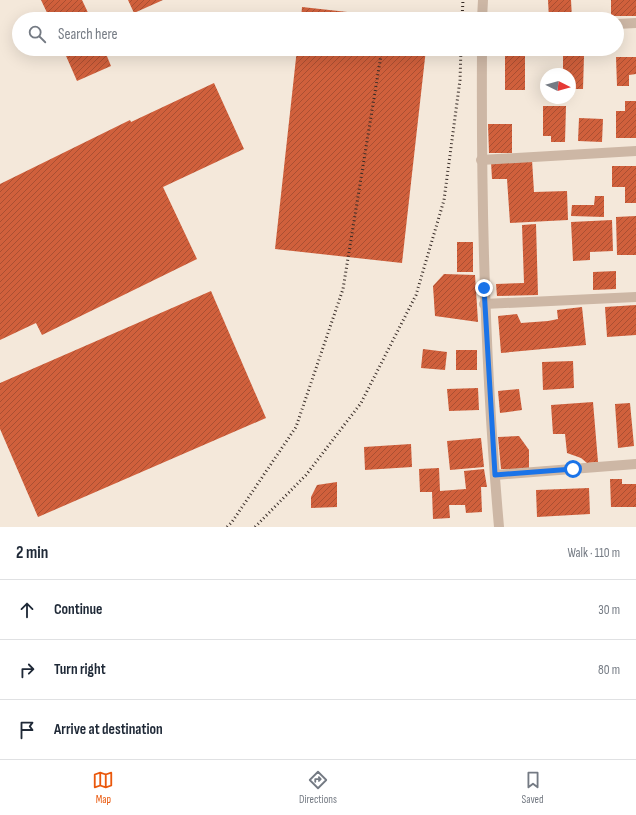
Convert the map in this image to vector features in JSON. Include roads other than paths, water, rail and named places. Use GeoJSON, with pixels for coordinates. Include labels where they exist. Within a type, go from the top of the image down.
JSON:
{"type":"FeatureCollection","features":[{"type":"Feature","properties":{"kind":"street"},"geometry":{"type":"LineString","coordinates":[[482,0],[482,12]]}},
{"type":"Feature","properties":{"kind":"street"},"geometry":{"type":"LineString","coordinates":[[624,24],[636,23]]}},
{"type":"Feature","properties":{"kind":"street"},"geometry":{"type":"LineString","coordinates":[[482,56],[484,304],[499,527]]}},
{"type":"Feature","properties":{"kind":"street"},"geometry":{"type":"LineString","coordinates":[[482,160],[636,151]]}},
{"type":"Feature","properties":{"kind":"street"},"geometry":{"type":"LineString","coordinates":[[484,304],[636,297]]}},
{"type":"Feature","properties":{"kind":"street"},"geometry":{"type":"LineString","coordinates":[[495,475],[636,464]]}},
{"type":"Feature","properties":{"kind":"railway"},"geometry":{"type":"LineString","coordinates":[[462,12],[463,0]]}},
{"type":"Feature","properties":{"kind":"railway"},"geometry":{"type":"LineString","coordinates":[[227,527],[232,522],[296,427],[343,289],[381,56]]}},
{"type":"Feature","properties":{"kind":"railway"},"geometry":{"type":"LineString","coordinates":[[255,527],[306,475],[361,403],[416,295],[444,200],[460,80],[461,56]]}}]}
